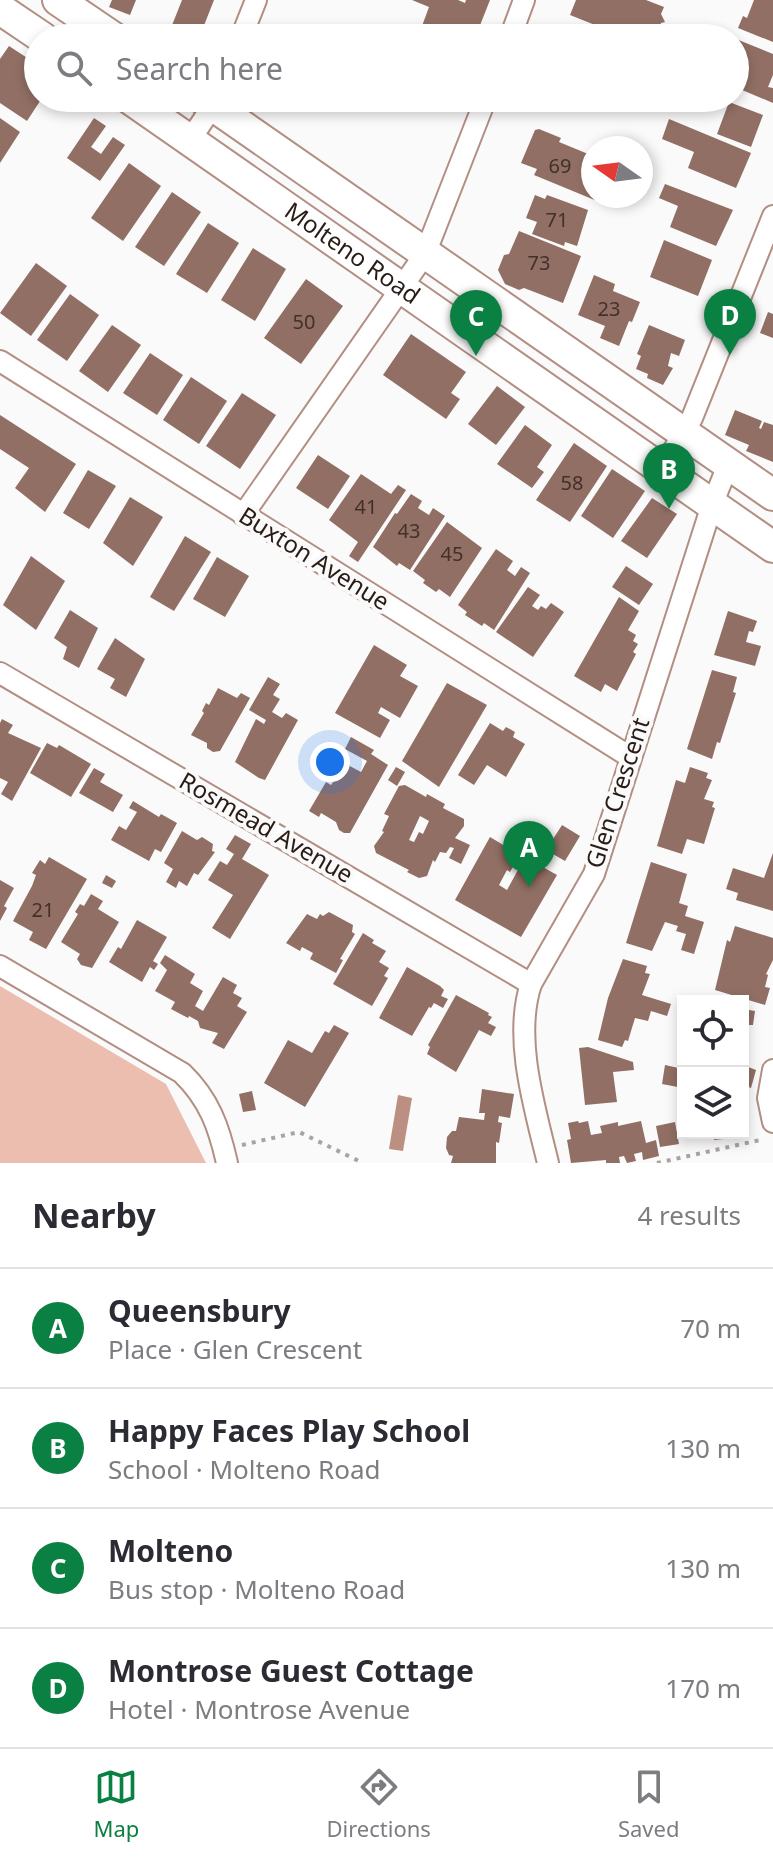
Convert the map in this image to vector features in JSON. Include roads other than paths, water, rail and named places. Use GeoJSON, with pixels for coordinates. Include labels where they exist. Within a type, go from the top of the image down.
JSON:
{"type":"FeatureCollection","features":[{"type":"Feature","properties":{"kind":"street"},"geometry":{"type":"LineString","coordinates":[[58,0],[93,24]]}},
{"type":"Feature","properties":{"kind":"street"},"geometry":{"type":"LineString","coordinates":[[247,24],[256,0]]}},
{"type":"Feature","properties":{"kind":"street"},"geometry":{"type":"LineString","coordinates":[[515,24],[524,0]]}},
{"type":"Feature","properties":{"kind":"street"},"geometry":{"type":"LineString","coordinates":[[0,9],[24,25]]}},
{"type":"Feature","properties":{"kind":"street","name":"Molteno Road"},"geometry":{"type":"LineString","coordinates":[[149,112],[773,547]]}},
{"type":"Feature","properties":{"kind":"street"},"geometry":{"type":"LineString","coordinates":[[190,140],[205,112]]}},
{"type":"Feature","properties":{"kind":"street","name":"Molteno Road"},"geometry":{"type":"LineString","coordinates":[[226,112],[773,495]]}},
{"type":"Feature","properties":{"kind":"street"},"geometry":{"type":"LineString","coordinates":[[243,515],[425,254],[481,112]]}},
{"type":"Feature","properties":{"kind":"street"},"geometry":{"type":"LineString","coordinates":[[294,214],[318,179]]}},
{"type":"Feature","properties":{"kind":"street"},"geometry":{"type":"LineString","coordinates":[[663,469],[684,433],[773,216]]}},
{"type":"Feature","properties":{"kind":"street","name":"Buxton Avenue"},"geometry":{"type":"LineString","coordinates":[[0,361],[630,757]]}},
{"type":"Feature","properties":{"kind":"street","name":"Glen Crescent"},"geometry":{"type":"LineString","coordinates":[[548,1163],[533,1104],[524,1031],[525,1001],[531,984],[594,874],[712,505],[728,465]]}},
{"type":"Feature","properties":{"kind":"street","name":"Rosmead Avenue"},"geometry":{"type":"LineString","coordinates":[[0,673],[531,984]]}},
{"type":"Feature","properties":{"kind":"street"},"geometry":{"type":"LineString","coordinates":[[0,966],[182,1073],[207,1101],[226,1156]]}},
{"type":"Feature","properties":{"kind":"street"},"geometry":{"type":"LineString","coordinates":[[769,1130],[768,1098],[773,1070]]}},
{"type":"Feature","properties":{"kind":"place","name":"Montrose Guest Cottage"},"geometry":{"type":"Point","coordinates":[730,355]}},
{"type":"Feature","properties":{"kind":"place","name":"Molteno"},"geometry":{"type":"Point","coordinates":[476,356]}},
{"type":"Feature","properties":{"kind":"place","name":"Happy Faces Play School"},"geometry":{"type":"Point","coordinates":[669,509]}},
{"type":"Feature","properties":{"kind":"place","name":"Queensbury"},"geometry":{"type":"Point","coordinates":[529,887]}}]}
